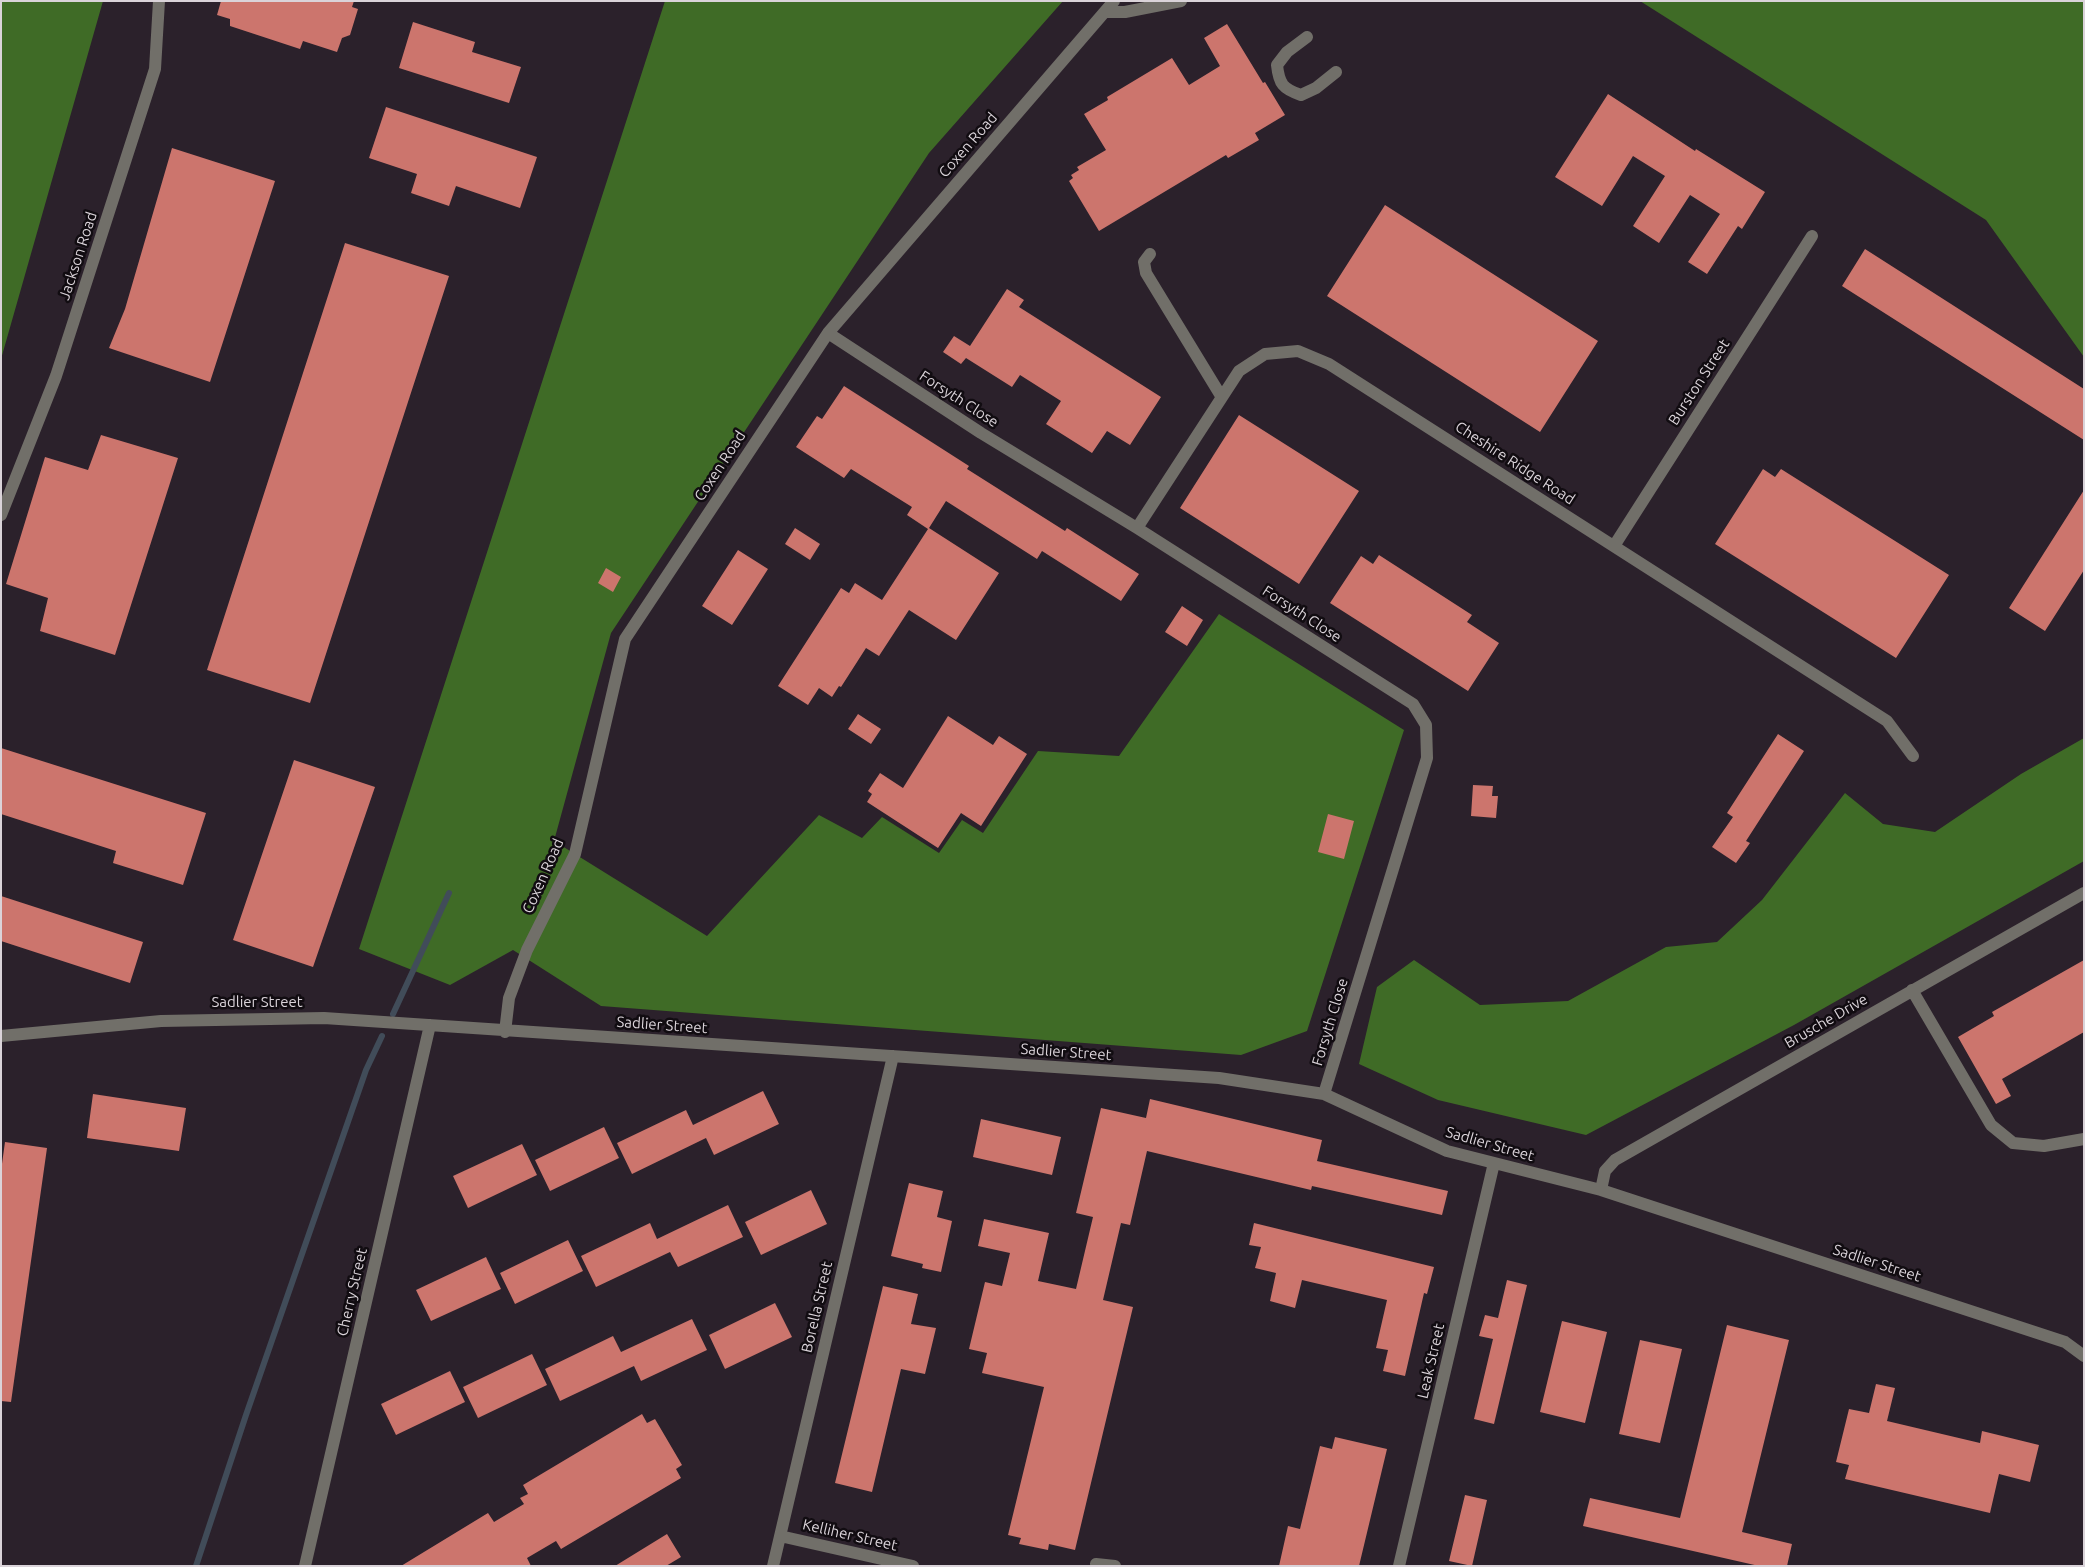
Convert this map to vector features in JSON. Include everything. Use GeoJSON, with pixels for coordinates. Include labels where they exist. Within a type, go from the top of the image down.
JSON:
{"type":"FeatureCollection","features":[{"type":"Feature","properties":{"kind":"lane","name":"Jackson Road"},"geometry":{"type":"LineString","coordinates":[[1,515],[56,376],[156,69],[159,1]]}},
{"type":"Feature","properties":{"kind":"lane","name":"Coxen Road"},"geometry":{"type":"LineString","coordinates":[[505,1032],[509,998],[524,958],[575,854],[625,639],[828,333],[1114,1]]}},
{"type":"Feature","properties":{"kind":"lane"},"geometry":{"type":"LineString","coordinates":[[1105,12],[1125,12],[1181,1]]}},
{"type":"Feature","properties":{"kind":"lane"},"geometry":{"type":"LineString","coordinates":[[1308,37],[1287,52],[1277,65],[1278,79],[1288,91],[1302,95],[1316,88],[1336,72]]}},
{"type":"Feature","properties":{"kind":"lane","name":"Burston Street"},"geometry":{"type":"LineString","coordinates":[[1614,546],[1812,236]]}},
{"type":"Feature","properties":{"kind":"lane"},"geometry":{"type":"LineString","coordinates":[[1150,254],[1144,262],[1146,273],[1222,396]]}},
{"type":"Feature","properties":{"kind":"lane","name":"Forsyth Close"},"geometry":{"type":"LineString","coordinates":[[828,333],[981,433],[1137,528],[1413,704],[1426,725],[1427,758],[1324,1094]]}},
{"type":"Feature","properties":{"kind":"lane","name":"Cheshire Ridge Road"},"geometry":{"type":"LineString","coordinates":[[1137,528],[1239,371],[1265,354],[1298,351],[1329,364],[1887,721],[1913,756]]}},
{"type":"Feature","properties":{"kind":"lane","name":"Brusche Drive"},"geometry":{"type":"LineString","coordinates":[[1601,1190],[1605,1171],[1615,1160],[2084,893]]}},
{"type":"Feature","properties":{"kind":"lane"},"geometry":{"type":"LineString","coordinates":[[1912,990],[1991,1125],[2013,1143],[2044,1146],[2084,1139]]}},
{"type":"Feature","properties":{"kind":"lane","name":"Sadlier Street"},"geometry":{"type":"LineString","coordinates":[[1,1036],[72,1028],[207,1018],[324,1018],[505,1032],[1219,1078],[1324,1094],[1447,1151],[1601,1190],[2065,1342],[2084,1356]]}},
{"type":"Feature","properties":{"kind":"lane","name":"Cherry Street"},"geometry":{"type":"LineString","coordinates":[[306,1566],[430,1025]]}},
{"type":"Feature","properties":{"kind":"lane","name":"Borella Street"},"geometry":{"type":"LineString","coordinates":[[773,1566],[893,1056]]}},
{"type":"Feature","properties":{"kind":"lane","name":"Leak Street"},"geometry":{"type":"LineString","coordinates":[[1398,1566],[1494,1163]]}},
{"type":"Feature","properties":{"kind":"lane","name":"Kelliher Street"},"geometry":{"type":"LineString","coordinates":[[780,1536],[913,1566]]}},
{"type":"Feature","properties":{"kind":"lane"},"geometry":{"type":"LineString","coordinates":[[1096,1564],[1115,1566]]}},
{"type":"Feature","properties":{"kind":"green space"},"geometry":{"type":"Polygon","coordinates":[[[1,1],[103,1],[1,359],[1,1]]]}},
{"type":"Feature","properties":{"kind":"green space"},"geometry":{"type":"Polygon","coordinates":[[[665,1],[1063,1],[929,153],[611,633],[554,841],[707,936],[819,815],[862,838],[882,817],[939,853],[962,820],[983,833],[1038,751],[1119,756],[1219,614],[1404,730],[1307,1031],[1241,1055],[601,1006],[513,950],[450,985],[359,949],[665,1]]]}},
{"type":"Feature","properties":{"kind":"green space"},"geometry":{"type":"Polygon","coordinates":[[[1640,1],[2084,1],[2084,357],[1986,220],[1640,1]]]}},
{"type":"Feature","properties":{"kind":"green space"},"geometry":{"type":"Polygon","coordinates":[[[2084,738],[2084,861],[1794,1025],[1586,1135],[1438,1100],[1359,1064],[1377,987],[1414,960],[1480,1005],[1568,1001],[1666,947],[1717,942],[1762,900],[1845,793],[1883,824],[1935,832],[2021,774],[2084,738]]]}},
{"type":"Feature","properties":{"kind":"building"},"geometry":{"type":"Polygon","coordinates":[[[221,1],[354,1],[352,7],[358,9],[350,35],[342,38],[337,52],[303,41],[300,49],[230,26],[230,19],[217,15],[221,1]]]}},
{"type":"Feature","properties":{"kind":"building"},"geometry":{"type":"Polygon","coordinates":[[[413,22],[475,42],[472,52],[521,67],[509,103],[399,68],[413,22]]]}},
{"type":"Feature","properties":{"kind":"building"},"geometry":{"type":"Polygon","coordinates":[[[1227,24],[1285,115],[1255,133],[1259,140],[1228,158],[1226,155],[1099,231],[1069,181],[1073,178],[1071,175],[1079,170],[1077,167],[1106,150],[1084,114],[1108,100],[1107,97],[1172,58],[1189,85],[1220,66],[1204,38],[1227,24]]]}},
{"type":"Feature","properties":{"kind":"building"},"geometry":{"type":"Polygon","coordinates":[[[1608,94],[1695,151],[1696,149],[1765,192],[1742,229],[1738,226],[1707,274],[1688,262],[1720,214],[1690,195],[1659,243],[1633,226],[1665,176],[1633,156],[1602,206],[1555,177],[1608,94]]]}},
{"type":"Feature","properties":{"kind":"building"},"geometry":{"type":"Polygon","coordinates":[[[386,107],[537,157],[520,208],[456,186],[449,206],[411,193],[417,174],[369,158],[386,107]]]}},
{"type":"Feature","properties":{"kind":"building"},"geometry":{"type":"Polygon","coordinates":[[[172,148],[275,181],[210,382],[109,348],[125,309],[172,148]]]}},
{"type":"Feature","properties":{"kind":"building"},"geometry":{"type":"Polygon","coordinates":[[[1385,205],[1598,341],[1540,432],[1327,296],[1385,205]]]}},
{"type":"Feature","properties":{"kind":"building"},"geometry":{"type":"Polygon","coordinates":[[[345,243],[449,276],[310,703],[207,670],[345,243]]]}},
{"type":"Feature","properties":{"kind":"building"},"geometry":{"type":"Polygon","coordinates":[[[1865,249],[2084,389],[2084,440],[1842,286],[1865,249]]]}},
{"type":"Feature","properties":{"kind":"building"},"geometry":{"type":"Polygon","coordinates":[[[1007,289],[1024,300],[1019,307],[1161,397],[1130,445],[1107,431],[1092,453],[1046,424],[1061,401],[1020,375],[1012,387],[966,358],[961,364],[943,352],[954,336],[970,346],[1007,289]]]}},
{"type":"Feature","properties":{"kind":"building"},"geometry":{"type":"Polygon","coordinates":[[[844,386],[969,466],[967,469],[1065,531],[1067,528],[1139,574],[1121,601],[1042,551],[1037,559],[946,501],[929,528],[999,573],[956,640],[909,610],[879,656],[866,648],[841,687],[839,686],[832,697],[819,688],[808,705],[778,686],[841,588],[849,593],[855,583],[882,600],[928,529],[907,515],[912,507],[851,469],[844,478],[796,447],[817,416],[822,419],[844,386]]]}},
{"type":"Feature","properties":{"kind":"building"},"geometry":{"type":"Polygon","coordinates":[[[1239,415],[1359,491],[1299,584],[1180,508],[1239,415]]]}},
{"type":"Feature","properties":{"kind":"building"},"geometry":{"type":"Polygon","coordinates":[[[101,435],[178,458],[115,655],[40,631],[48,598],[6,584],[45,457],[88,470],[101,435]]]}},
{"type":"Feature","properties":{"kind":"building"},"geometry":{"type":"Polygon","coordinates":[[[1763,469],[1775,477],[1781,469],[1949,575],[1896,658],[1715,544],[1763,469]]]}},
{"type":"Feature","properties":{"kind":"building"},"geometry":{"type":"Polygon","coordinates":[[[2084,490],[2084,570],[2045,631],[2009,608],[2084,490]]]}},
{"type":"Feature","properties":{"kind":"building"},"geometry":{"type":"Polygon","coordinates":[[[795,528],[820,544],[810,560],[785,544],[795,528]]]}},
{"type":"Feature","properties":{"kind":"building"},"geometry":{"type":"Polygon","coordinates":[[[738,550],[768,569],[732,625],[702,606],[738,550]]]}},
{"type":"Feature","properties":{"kind":"building"},"geometry":{"type":"Polygon","coordinates":[[[1379,555],[1472,615],[1467,622],[1499,643],[1468,691],[1330,603],[1361,556],[1373,564],[1379,555]]]}},
{"type":"Feature","properties":{"kind":"building"},"geometry":{"type":"Polygon","coordinates":[[[606,568],[621,577],[613,592],[598,583],[606,568]]]}},
{"type":"Feature","properties":{"kind":"building"},"geometry":{"type":"Polygon","coordinates":[[[1182,606],[1203,620],[1187,646],[1165,632],[1182,606]]]}},
{"type":"Feature","properties":{"kind":"building"},"geometry":{"type":"Polygon","coordinates":[[[858,714],[881,729],[871,744],[848,729],[858,714]]]}},
{"type":"Feature","properties":{"kind":"building"},"geometry":{"type":"Polygon","coordinates":[[[948,716],[993,745],[999,736],[1027,754],[981,826],[961,813],[938,848],[867,802],[872,794],[868,791],[880,773],[903,788],[948,716]]]}},
{"type":"Feature","properties":{"kind":"building"},"geometry":{"type":"Polygon","coordinates":[[[1778,734],[1804,751],[1746,841],[1750,843],[1736,863],[1712,847],[1733,817],[1727,813],[1778,734]]]}},
{"type":"Feature","properties":{"kind":"building"},"geometry":{"type":"Polygon","coordinates":[[[1,748],[206,813],[183,885],[113,863],[116,851],[1,814],[1,748]]]}},
{"type":"Feature","properties":{"kind":"building"},"geometry":{"type":"Polygon","coordinates":[[[294,760],[375,787],[313,967],[233,940],[294,760]]]}},
{"type":"Feature","properties":{"kind":"building"},"geometry":{"type":"Polygon","coordinates":[[[1473,785],[1493,786],[1492,796],[1498,796],[1496,818],[1471,816],[1473,785]]]}},
{"type":"Feature","properties":{"kind":"building"},"geometry":{"type":"Polygon","coordinates":[[[1328,814],[1354,821],[1344,859],[1318,852],[1328,814]]]}},
{"type":"Feature","properties":{"kind":"building"},"geometry":{"type":"Polygon","coordinates":[[[1,896],[143,942],[130,983],[1,941],[1,896]]]}},
{"type":"Feature","properties":{"kind":"building"},"geometry":{"type":"Polygon","coordinates":[[[2084,960],[2084,1032],[2002,1079],[2011,1096],[1996,1104],[1958,1037],[1994,1016],[1992,1012],[2084,960]]]}},
{"type":"Feature","properties":{"kind":"building"},"geometry":{"type":"Polygon","coordinates":[[[763,1091],[779,1124],[714,1155],[706,1138],[632,1174],[617,1143],[686,1110],[693,1125],[763,1091]]]}},
{"type":"Feature","properties":{"kind":"building"},"geometry":{"type":"Polygon","coordinates":[[[93,1094],[186,1108],[179,1151],[87,1138],[93,1094]]]}},
{"type":"Feature","properties":{"kind":"building"},"geometry":{"type":"Polygon","coordinates":[[[1150,1099],[1322,1140],[1317,1161],[1448,1191],[1442,1215],[1312,1186],[1311,1190],[1147,1151],[1130,1225],[1121,1223],[1103,1300],[1133,1307],[1075,1550],[1049,1544],[1048,1550],[1019,1544],[1021,1538],[1008,1535],[1044,1387],[982,1373],[987,1353],[969,1349],[985,1282],[1002,1286],[1010,1253],[978,1246],[984,1219],[1049,1233],[1038,1281],[1076,1289],[1093,1217],[1076,1213],[1101,1108],[1146,1118],[1150,1099]]]}},
{"type":"Feature","properties":{"kind":"building"},"geometry":{"type":"Polygon","coordinates":[[[981,1119],[1061,1137],[1052,1175],[973,1157],[981,1119]]]}},
{"type":"Feature","properties":{"kind":"building"},"geometry":{"type":"Polygon","coordinates":[[[604,1127],[619,1158],[550,1191],[535,1160],[604,1127]]]}},
{"type":"Feature","properties":{"kind":"building"},"geometry":{"type":"Polygon","coordinates":[[[5,1142],[47,1148],[11,1402],[1,1401],[1,1171],[5,1142]]]}},
{"type":"Feature","properties":{"kind":"building"},"geometry":{"type":"Polygon","coordinates":[[[522,1144],[537,1175],[468,1208],[453,1176],[522,1144]]]}},
{"type":"Feature","properties":{"kind":"building"},"geometry":{"type":"Polygon","coordinates":[[[909,1183],[943,1191],[937,1217],[952,1221],[941,1272],[922,1268],[923,1264],[891,1256],[909,1183]]]}},
{"type":"Feature","properties":{"kind":"building"},"geometry":{"type":"Polygon","coordinates":[[[811,1190],[827,1224],[761,1255],[745,1222],[811,1190]]]}},
{"type":"Feature","properties":{"kind":"building"},"geometry":{"type":"Polygon","coordinates":[[[728,1205],[743,1237],[678,1267],[670,1252],[596,1287],[581,1256],[650,1223],[657,1239],[728,1205]]]}},
{"type":"Feature","properties":{"kind":"building"},"geometry":{"type":"Polygon","coordinates":[[[1254,1223],[1434,1267],[1427,1294],[1424,1293],[1405,1376],[1383,1371],[1388,1350],[1376,1348],[1387,1300],[1302,1280],[1295,1308],[1270,1301],[1276,1273],[1255,1268],[1261,1247],[1249,1245],[1254,1223]]]}},
{"type":"Feature","properties":{"kind":"building"},"geometry":{"type":"Polygon","coordinates":[[[568,1240],[583,1271],[515,1304],[500,1273],[568,1240]]]}},
{"type":"Feature","properties":{"kind":"building"},"geometry":{"type":"Polygon","coordinates":[[[486,1257],[501,1289],[431,1321],[416,1290],[486,1257]]]}},
{"type":"Feature","properties":{"kind":"building"},"geometry":{"type":"Polygon","coordinates":[[[1507,1280],[1527,1285],[1494,1424],[1474,1419],[1493,1339],[1479,1336],[1485,1315],[1498,1318],[1507,1280]]]}},
{"type":"Feature","properties":{"kind":"building"},"geometry":{"type":"Polygon","coordinates":[[[883,1286],[918,1294],[911,1324],[936,1328],[925,1374],[901,1369],[872,1492],[835,1483],[883,1286]]]}},
{"type":"Feature","properties":{"kind":"building"},"geometry":{"type":"Polygon","coordinates":[[[775,1303],[792,1337],[725,1369],[709,1335],[775,1303]]]}},
{"type":"Feature","properties":{"kind":"building"},"geometry":{"type":"Polygon","coordinates":[[[692,1319],[707,1350],[641,1381],[634,1366],[560,1401],[545,1369],[613,1336],[621,1352],[692,1319]]]}},
{"type":"Feature","properties":{"kind":"building"},"geometry":{"type":"Polygon","coordinates":[[[1562,1321],[1607,1332],[1585,1423],[1540,1412],[1562,1321]]]}},
{"type":"Feature","properties":{"kind":"building"},"geometry":{"type":"Polygon","coordinates":[[[1727,1325],[1789,1340],[1742,1532],[1792,1544],[1787,1566],[1759,1566],[1583,1526],[1590,1498],[1680,1518],[1727,1325]]]}},
{"type":"Feature","properties":{"kind":"building"},"geometry":{"type":"Polygon","coordinates":[[[1640,1340],[1682,1349],[1660,1443],[1619,1434],[1640,1340]]]}},
{"type":"Feature","properties":{"kind":"building"},"geometry":{"type":"Polygon","coordinates":[[[532,1354],[547,1385],[478,1418],[463,1387],[532,1354]]]}},
{"type":"Feature","properties":{"kind":"building"},"geometry":{"type":"Polygon","coordinates":[[[450,1371],[465,1402],[396,1435],[381,1404],[450,1371]]]}},
{"type":"Feature","properties":{"kind":"building"},"geometry":{"type":"Polygon","coordinates":[[[1876,1384],[1895,1388],[1887,1421],[1980,1443],[1982,1431],[2039,1445],[2030,1482],[1999,1474],[1990,1513],[1845,1479],[1849,1465],[1836,1462],[1849,1409],[1869,1413],[1876,1384]]]}},
{"type":"Feature","properties":{"kind":"building"},"geometry":{"type":"Polygon","coordinates":[[[642,1414],[647,1423],[655,1419],[682,1465],[676,1469],[681,1478],[561,1549],[556,1541],[527,1558],[531,1566],[401,1566],[488,1513],[494,1522],[524,1504],[520,1498],[528,1494],[523,1485],[642,1414]]]}},
{"type":"Feature","properties":{"kind":"building"},"geometry":{"type":"Polygon","coordinates":[[[1335,1437],[1387,1449],[1359,1566],[1279,1566],[1288,1526],[1300,1529],[1320,1446],[1332,1449],[1335,1437]]]}},
{"type":"Feature","properties":{"kind":"building"},"geometry":{"type":"Polygon","coordinates":[[[1465,1495],[1487,1500],[1472,1566],[1449,1561],[1465,1495]]]}},
{"type":"Feature","properties":{"kind":"building"},"geometry":{"type":"Polygon","coordinates":[[[667,1534],[681,1557],[666,1566],[615,1566],[667,1534]]]}},
{"type":"Feature","properties":{"kind":"waterway"},"geometry":{"type":"LineString","coordinates":[[393,1014],[449,893]]}},
{"type":"Feature","properties":{"kind":"waterway"},"geometry":{"type":"LineString","coordinates":[[196,1566],[246,1415],[366,1070],[382,1036]]}}]}
